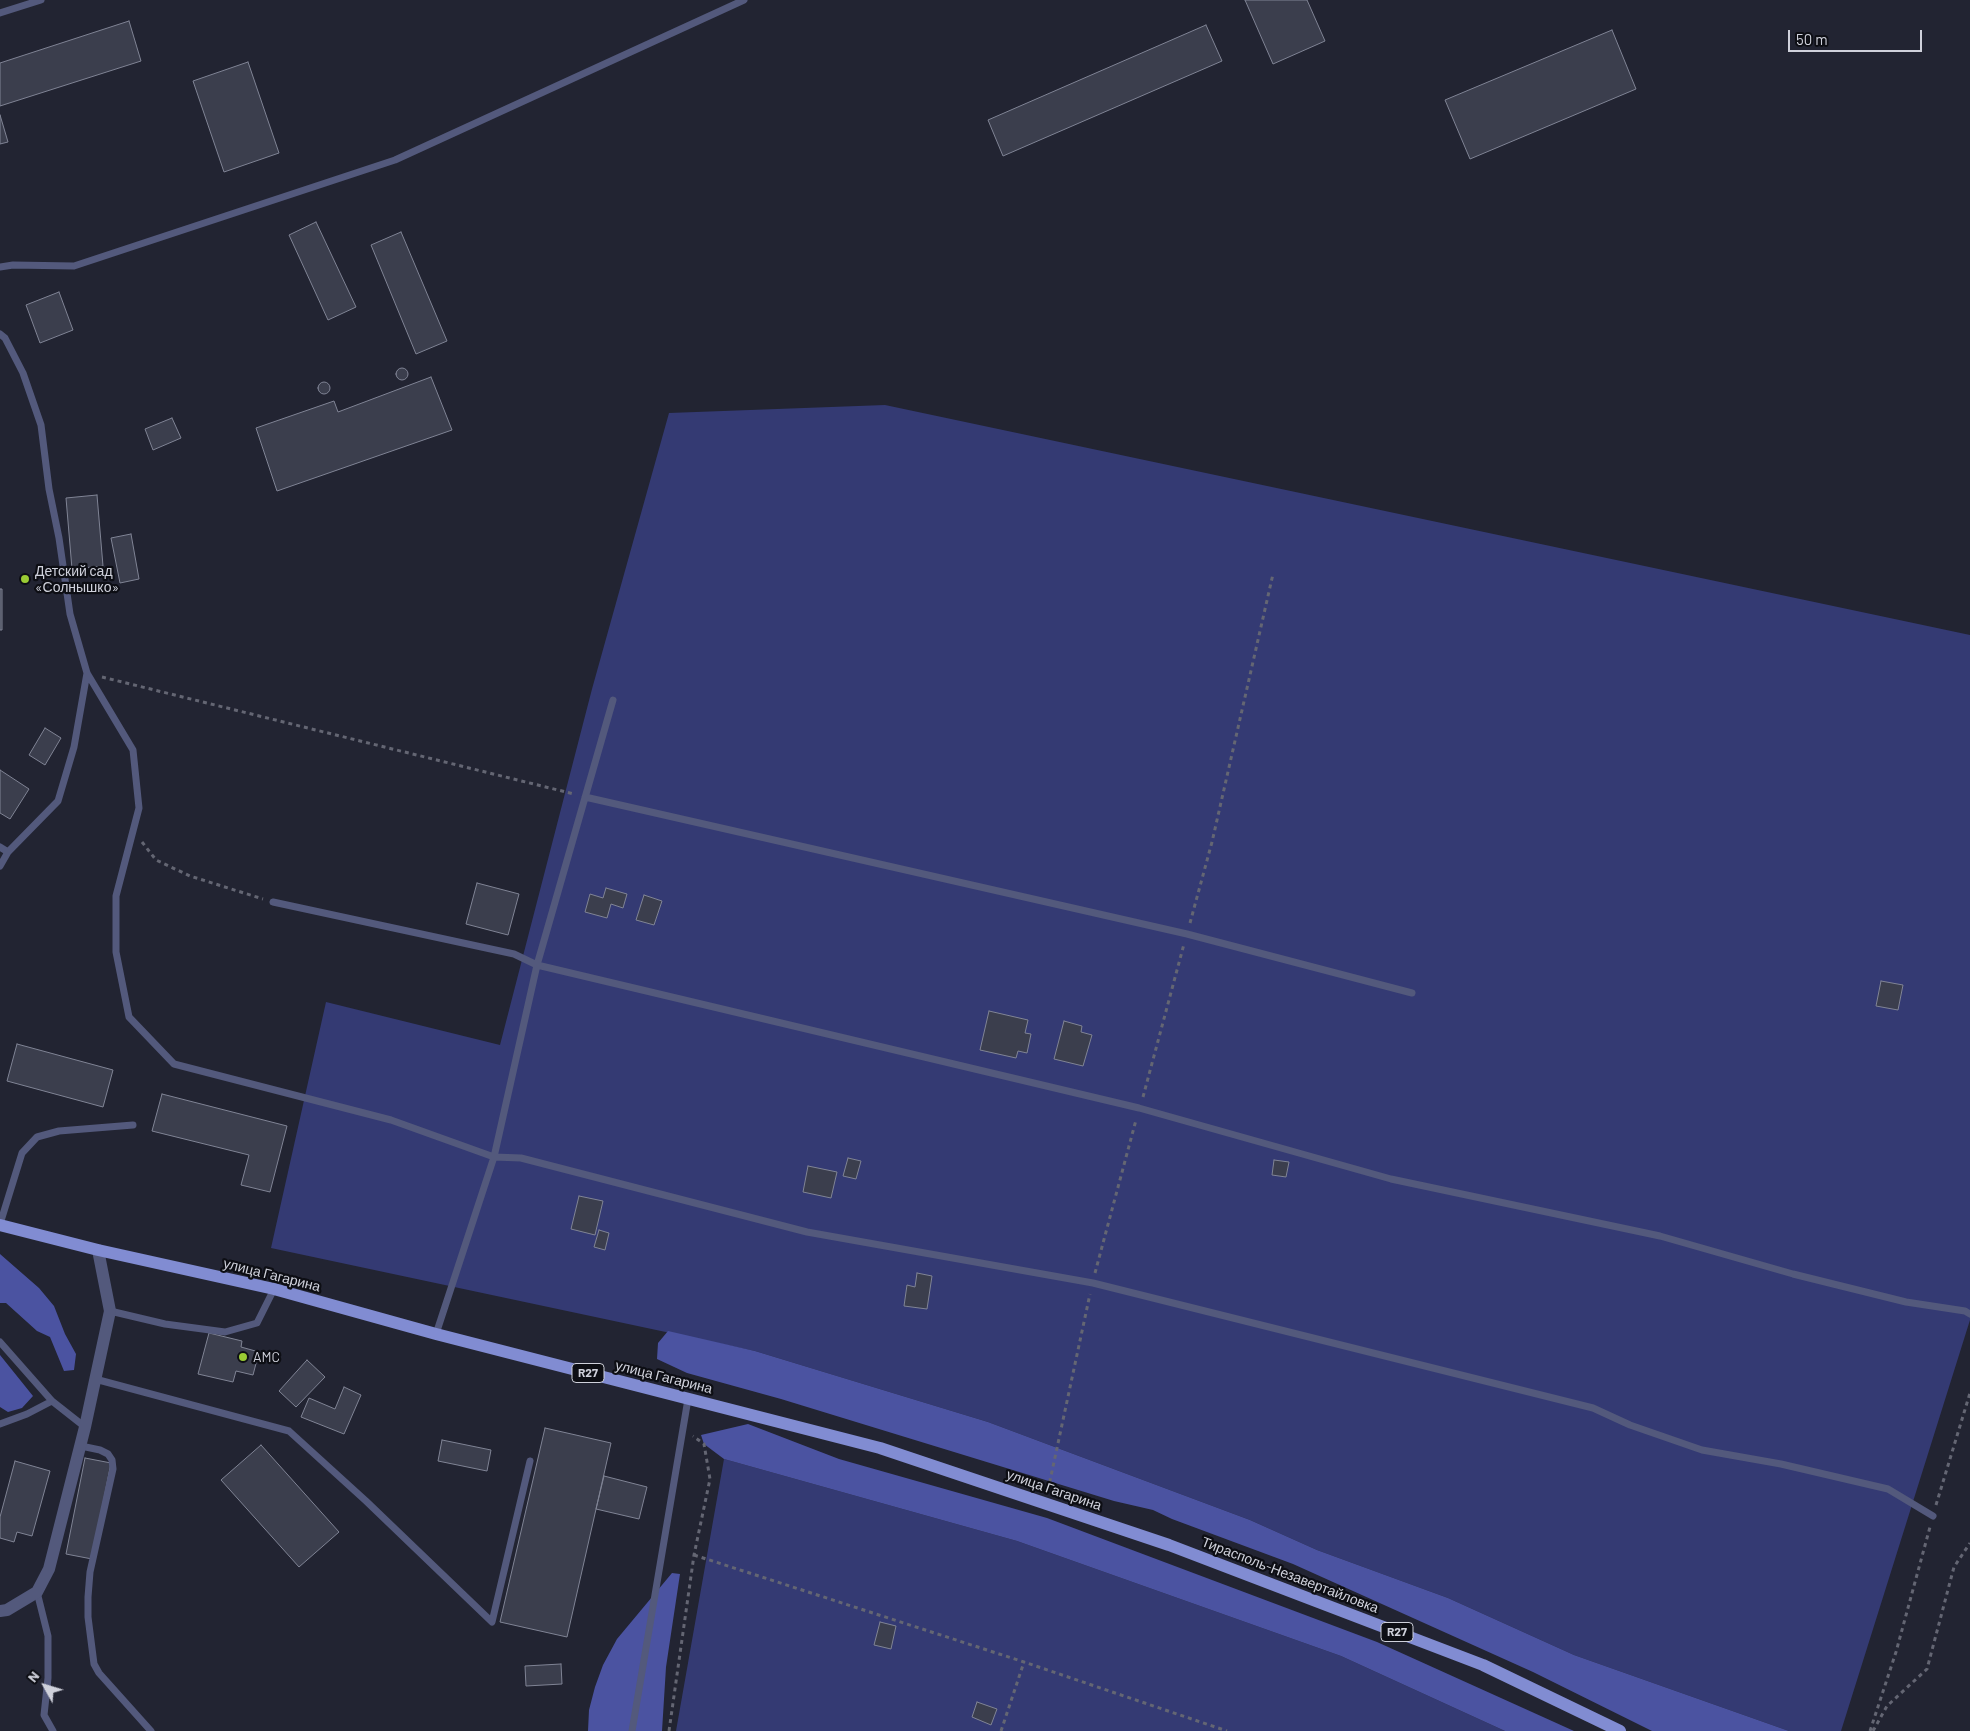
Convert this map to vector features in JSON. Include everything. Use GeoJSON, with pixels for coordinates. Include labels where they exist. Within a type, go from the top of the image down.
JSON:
{"type":"FeatureCollection","features":[{"type":"Feature","properties":{"kind":"main road","name":"улица Гагарина"},"geometry":{"type":"LineString","coordinates":[[0,1225],[98,1250],[274,1289],[436,1334],[880,1448],[1169,1545]]}},
{"type":"Feature","properties":{"kind":"main road","name":"Тирасполь-Незавертайловка"},"geometry":{"type":"LineString","coordinates":[[1169,1545],[1483,1665],[1620,1731]]}},
{"type":"Feature","properties":{"kind":"street"},"geometry":{"type":"LineString","coordinates":[[0,1611],[7,1610],[38,1592],[49,1569],[81,1446],[110,1310],[98,1250]]}},
{"type":"Feature","properties":{"kind":"lane"},"geometry":{"type":"LineString","coordinates":[[0,13],[41,0]]}},
{"type":"Feature","properties":{"kind":"lane"},"geometry":{"type":"LineString","coordinates":[[0,267],[12,265],[74,266],[395,160],[744,0]]}},
{"type":"Feature","properties":{"kind":"lane"},"geometry":{"type":"LineString","coordinates":[[0,334],[5,338],[23,373],[41,425],[49,489],[59,538],[70,614],[87,673],[133,750],[139,808],[116,896],[116,952],[129,1017],[174,1064],[391,1120],[494,1157],[521,1158],[807,1232],[1093,1283],[1593,1408],[1630,1425],[1702,1450],[1781,1464],[1888,1489],[1933,1516]]}},
{"type":"Feature","properties":{"kind":"lane"},"geometry":{"type":"LineString","coordinates":[[0,866],[8,852],[58,800],[74,747],[87,673]]}},
{"type":"Feature","properties":{"kind":"lane"},"geometry":{"type":"LineString","coordinates":[[436,1334],[494,1157],[537,965],[613,700]]}},
{"type":"Feature","properties":{"kind":"lane"},"geometry":{"type":"LineString","coordinates":[[585,797],[1187,934],[1412,993]]}},
{"type":"Feature","properties":{"kind":"lane"},"geometry":{"type":"LineString","coordinates":[[0,847],[8,852]]}},
{"type":"Feature","properties":{"kind":"lane"},"geometry":{"type":"LineString","coordinates":[[273,902],[514,954],[537,965],[1140,1108],[1391,1179],[1660,1236],[1793,1274],[1906,1302],[1966,1311],[1970,1314]]}},
{"type":"Feature","properties":{"kind":"lane"},"geometry":{"type":"LineString","coordinates":[[0,1225],[22,1153],[38,1137],[59,1131],[133,1125]]}},
{"type":"Feature","properties":{"kind":"lane"},"geometry":{"type":"LineString","coordinates":[[110,1310],[165,1324],[225,1332],[257,1323],[274,1289]]}},
{"type":"Feature","properties":{"kind":"lane"},"geometry":{"type":"LineString","coordinates":[[0,1342],[52,1400],[85,1427]]}},
{"type":"Feature","properties":{"kind":"lane"},"geometry":{"type":"LineString","coordinates":[[95,1379],[289,1432],[366,1501],[492,1622],[530,1461]]}},
{"type":"Feature","properties":{"kind":"lane"},"geometry":{"type":"LineString","coordinates":[[632,1731],[688,1399]]}},
{"type":"Feature","properties":{"kind":"lane"},"geometry":{"type":"LineString","coordinates":[[0,1424],[27,1414],[52,1400]]}},
{"type":"Feature","properties":{"kind":"lane"},"geometry":{"type":"LineString","coordinates":[[81,1446],[100,1450],[108,1454],[112,1460],[113,1469],[90,1572],[88,1617],[94,1664],[99,1674],[151,1731]]}},
{"type":"Feature","properties":{"kind":"lane"},"geometry":{"type":"LineString","coordinates":[[38,1592],[48,1636],[48,1678],[44,1715],[53,1731]]}},
{"type":"Feature","properties":{"kind":"path"},"geometry":{"type":"LineString","coordinates":[[1045,1503],[1093,1283],[1212,842],[1273,574]]}},
{"type":"Feature","properties":{"kind":"path"},"geometry":{"type":"LineString","coordinates":[[87,673],[585,797]]}},
{"type":"Feature","properties":{"kind":"path"},"geometry":{"type":"LineString","coordinates":[[133,830],[156,860],[190,876],[273,902]]}},
{"type":"Feature","properties":{"kind":"path"},"geometry":{"type":"LineString","coordinates":[[1872,1731],[1970,1393]]}},
{"type":"Feature","properties":{"kind":"path"},"geometry":{"type":"LineString","coordinates":[[669,1731],[694,1555],[710,1479],[704,1444],[683,1427]]}},
{"type":"Feature","properties":{"kind":"path"},"geometry":{"type":"LineString","coordinates":[[1872,1731],[1887,1706],[1927,1669],[1954,1567],[1970,1543]]}},
{"type":"Feature","properties":{"kind":"path"},"geometry":{"type":"LineString","coordinates":[[694,1555],[1024,1662],[1227,1731]]}},
{"type":"Feature","properties":{"kind":"path"},"geometry":{"type":"LineString","coordinates":[[1001,1731],[1024,1662]]}},
{"type":"Feature","properties":{"kind":"shaded area"},"geometry":{"type":"Polygon","coordinates":[[[885,405],[1970,635],[1970,1320],[1841,1731],[1789,1731],[1574,1655],[1448,1598],[1317,1550],[1250,1520],[988,1422],[755,1351],[271,1248],[326,1002],[500,1045],[592,689],[669,413],[885,405]]]}},
{"type":"Feature","properties":{"kind":"shaded area"},"geometry":{"type":"Polygon","coordinates":[[[0,1254],[39,1288],[54,1306],[65,1334],[76,1354],[74,1370],[64,1371],[50,1337],[37,1331],[6,1303],[0,1303],[0,1254]]]}},
{"type":"Feature","properties":{"kind":"shaded area"},"geometry":{"type":"Polygon","coordinates":[[[668,1331],[755,1351],[988,1422],[1250,1520],[1317,1550],[1448,1598],[1574,1655],[1789,1731],[1652,1731],[1533,1672],[1293,1564],[1172,1519],[1153,1510],[1114,1501],[781,1399],[687,1373],[657,1359],[658,1343],[668,1331]]]}},
{"type":"Feature","properties":{"kind":"shaded area"},"geometry":{"type":"Polygon","coordinates":[[[0,1355],[33,1396],[22,1408],[8,1412],[0,1407],[0,1355]]]}},
{"type":"Feature","properties":{"kind":"shaded area"},"geometry":{"type":"Polygon","coordinates":[[[748,1424],[839,1459],[1047,1518],[1377,1642],[1574,1731],[1505,1731],[1341,1656],[1017,1541],[724,1459],[704,1444],[701,1435],[748,1424]]]}},
{"type":"Feature","properties":{"kind":"shaded area"},"geometry":{"type":"Polygon","coordinates":[[[724,1459],[1017,1541],[1341,1656],[1505,1731],[676,1731],[724,1459]]]}},
{"type":"Feature","properties":{"kind":"shaded area"},"geometry":{"type":"Polygon","coordinates":[[[672,1573],[680,1574],[666,1667],[662,1731],[588,1731],[589,1710],[603,1665],[617,1639],[672,1573]]]}},
{"type":"Feature","properties":{"kind":"building"},"geometry":{"type":"Polygon","coordinates":[[[1245,0],[1307,0],[1325,41],[1273,64],[1245,0]]]}},
{"type":"Feature","properties":{"kind":"building"},"geometry":{"type":"Polygon","coordinates":[[[129,21],[141,61],[0,106],[0,63],[129,21]]]}},
{"type":"Feature","properties":{"kind":"building"},"geometry":{"type":"Polygon","coordinates":[[[1206,25],[1222,61],[1003,156],[988,120],[1206,25]]]}},
{"type":"Feature","properties":{"kind":"building"},"geometry":{"type":"Polygon","coordinates":[[[1612,30],[1636,89],[1470,159],[1445,100],[1612,30]]]}},
{"type":"Feature","properties":{"kind":"building"},"geometry":{"type":"Polygon","coordinates":[[[248,62],[279,153],[224,172],[193,81],[248,62]]]}},
{"type":"Feature","properties":{"kind":"building"},"geometry":{"type":"Polygon","coordinates":[[[0,115],[8,142],[0,144],[0,115]]]}},
{"type":"Feature","properties":{"kind":"building"},"geometry":{"type":"Polygon","coordinates":[[[316,222],[356,307],[328,320],[289,235],[316,222]]]}},
{"type":"Feature","properties":{"kind":"building"},"geometry":{"type":"Polygon","coordinates":[[[401,232],[447,341],[416,354],[371,245],[401,232]]]}},
{"type":"Feature","properties":{"kind":"building"},"geometry":{"type":"Polygon","coordinates":[[[59,292],[73,330],[40,343],[26,305],[59,292]]]}},
{"type":"Feature","properties":{"kind":"building"},"geometry":{"type":"Polygon","coordinates":[[[400,368],[404,368],[408,374],[404,380],[400,380],[396,376],[396,372],[400,368]]]}},
{"type":"Feature","properties":{"kind":"building"},"geometry":{"type":"Polygon","coordinates":[[[431,377],[452,430],[277,491],[256,428],[334,401],[338,412],[431,377]]]}},
{"type":"Feature","properties":{"kind":"building"},"geometry":{"type":"Polygon","coordinates":[[[322,382],[326,382],[330,388],[326,394],[322,394],[318,390],[318,386],[322,382]]]}},
{"type":"Feature","properties":{"kind":"building"},"geometry":{"type":"Polygon","coordinates":[[[172,418],[181,438],[153,450],[145,429],[172,418]]]}},
{"type":"Feature","properties":{"kind":"building"},"geometry":{"type":"Polygon","coordinates":[[[97,495],[103,566],[72,569],[66,498],[97,495]]]}},
{"type":"Feature","properties":{"kind":"building"},"geometry":{"type":"Polygon","coordinates":[[[131,534],[139,579],[120,583],[111,538],[131,534]]]}},
{"type":"Feature","properties":{"kind":"building"},"geometry":{"type":"Polygon","coordinates":[[[0,589],[2,589],[2,630],[0,630],[0,589]]]}},
{"type":"Feature","properties":{"kind":"building"},"geometry":{"type":"Polygon","coordinates":[[[45,728],[61,738],[45,765],[29,755],[45,728]]]}},
{"type":"Feature","properties":{"kind":"building"},"geometry":{"type":"Polygon","coordinates":[[[0,770],[29,789],[10,819],[0,813],[0,770]]]}},
{"type":"Feature","properties":{"kind":"building"},"geometry":{"type":"Polygon","coordinates":[[[477,883],[519,894],[508,935],[466,924],[477,883]]]}},
{"type":"Feature","properties":{"kind":"building"},"geometry":{"type":"Polygon","coordinates":[[[606,888],[627,894],[623,908],[611,904],[607,918],[585,912],[590,894],[603,898],[606,888]]]}},
{"type":"Feature","properties":{"kind":"building"},"geometry":{"type":"Polygon","coordinates":[[[644,895],[662,901],[654,925],[636,920],[644,895]]]}},
{"type":"Feature","properties":{"kind":"building"},"geometry":{"type":"Polygon","coordinates":[[[1881,981],[1903,985],[1898,1010],[1876,1006],[1881,981]]]}},
{"type":"Feature","properties":{"kind":"building"},"geometry":{"type":"Polygon","coordinates":[[[989,1011],[1028,1020],[1025,1033],[1031,1034],[1027,1053],[1018,1051],[1016,1058],[980,1050],[989,1011]]]}},
{"type":"Feature","properties":{"kind":"building"},"geometry":{"type":"Polygon","coordinates":[[[1064,1021],[1082,1026],[1081,1032],[1092,1035],[1083,1066],[1054,1059],[1064,1021]]]}},
{"type":"Feature","properties":{"kind":"building"},"geometry":{"type":"Polygon","coordinates":[[[17,1044],[113,1070],[103,1107],[7,1081],[17,1044]]]}},
{"type":"Feature","properties":{"kind":"building"},"geometry":{"type":"Polygon","coordinates":[[[162,1094],[287,1126],[270,1192],[241,1185],[249,1155],[152,1131],[162,1094]]]}},
{"type":"Feature","properties":{"kind":"building"},"geometry":{"type":"Polygon","coordinates":[[[848,1158],[861,1161],[856,1179],[843,1176],[848,1158]]]}},
{"type":"Feature","properties":{"kind":"building"},"geometry":{"type":"Polygon","coordinates":[[[1274,1160],[1289,1162],[1286,1177],[1272,1175],[1274,1160]]]}},
{"type":"Feature","properties":{"kind":"building"},"geometry":{"type":"Polygon","coordinates":[[[808,1166],[837,1172],[831,1198],[803,1192],[808,1166]]]}},
{"type":"Feature","properties":{"kind":"building"},"geometry":{"type":"Polygon","coordinates":[[[579,1196],[603,1201],[595,1235],[571,1229],[579,1196]]]}},
{"type":"Feature","properties":{"kind":"building"},"geometry":{"type":"Polygon","coordinates":[[[599,1230],[609,1233],[605,1250],[594,1247],[599,1230]]]}},
{"type":"Feature","properties":{"kind":"building"},"geometry":{"type":"Polygon","coordinates":[[[917,1273],[932,1276],[927,1309],[904,1306],[907,1285],[915,1287],[917,1273]]]}},
{"type":"Feature","properties":{"kind":"building"},"geometry":{"type":"Polygon","coordinates":[[[209,1333],[242,1341],[241,1347],[259,1352],[253,1375],[236,1371],[233,1382],[198,1374],[209,1333]]]}},
{"type":"Feature","properties":{"kind":"building"},"geometry":{"type":"Polygon","coordinates":[[[307,1360],[325,1377],[296,1407],[279,1391],[307,1360]]]}},
{"type":"Feature","properties":{"kind":"building"},"geometry":{"type":"Polygon","coordinates":[[[344,1387],[361,1395],[344,1434],[301,1417],[309,1398],[335,1409],[344,1387]]]}},
{"type":"Feature","properties":{"kind":"building"},"geometry":{"type":"Polygon","coordinates":[[[545,1428],[611,1443],[567,1637],[500,1622],[545,1428]]]}},
{"type":"Feature","properties":{"kind":"building"},"geometry":{"type":"Polygon","coordinates":[[[442,1440],[491,1450],[487,1471],[438,1461],[442,1440]]]}},
{"type":"Feature","properties":{"kind":"building"},"geometry":{"type":"Polygon","coordinates":[[[261,1445],[339,1532],[299,1567],[221,1480],[261,1445]]]}},
{"type":"Feature","properties":{"kind":"building"},"geometry":{"type":"Polygon","coordinates":[[[85,1458],[111,1463],[92,1559],[66,1554],[85,1458]]]}},
{"type":"Feature","properties":{"kind":"building"},"geometry":{"type":"Polygon","coordinates":[[[15,1461],[50,1471],[32,1536],[17,1532],[14,1542],[0,1538],[0,1517],[15,1461]]]}},
{"type":"Feature","properties":{"kind":"building"},"geometry":{"type":"Polygon","coordinates":[[[604,1476],[647,1487],[639,1519],[596,1509],[604,1476]]]}},
{"type":"Feature","properties":{"kind":"building"},"geometry":{"type":"Polygon","coordinates":[[[880,1622],[896,1626],[891,1649],[874,1645],[880,1622]]]}},
{"type":"Feature","properties":{"kind":"building"},"geometry":{"type":"Polygon","coordinates":[[[561,1664],[562,1684],[526,1686],[525,1666],[561,1664]]]}},
{"type":"Feature","properties":{"kind":"building"},"geometry":{"type":"Polygon","coordinates":[[[977,1702],[997,1709],[991,1725],[972,1717],[977,1702]]]}},
{"type":"Feature","properties":{"kind":"place","name":"Детский сад «Солнышко»"},"geometry":{"type":"Point","coordinates":[25,579]}},
{"type":"Feature","properties":{"kind":"place","name":"AMC"},"geometry":{"type":"Point","coordinates":[243,1357]}}]}
